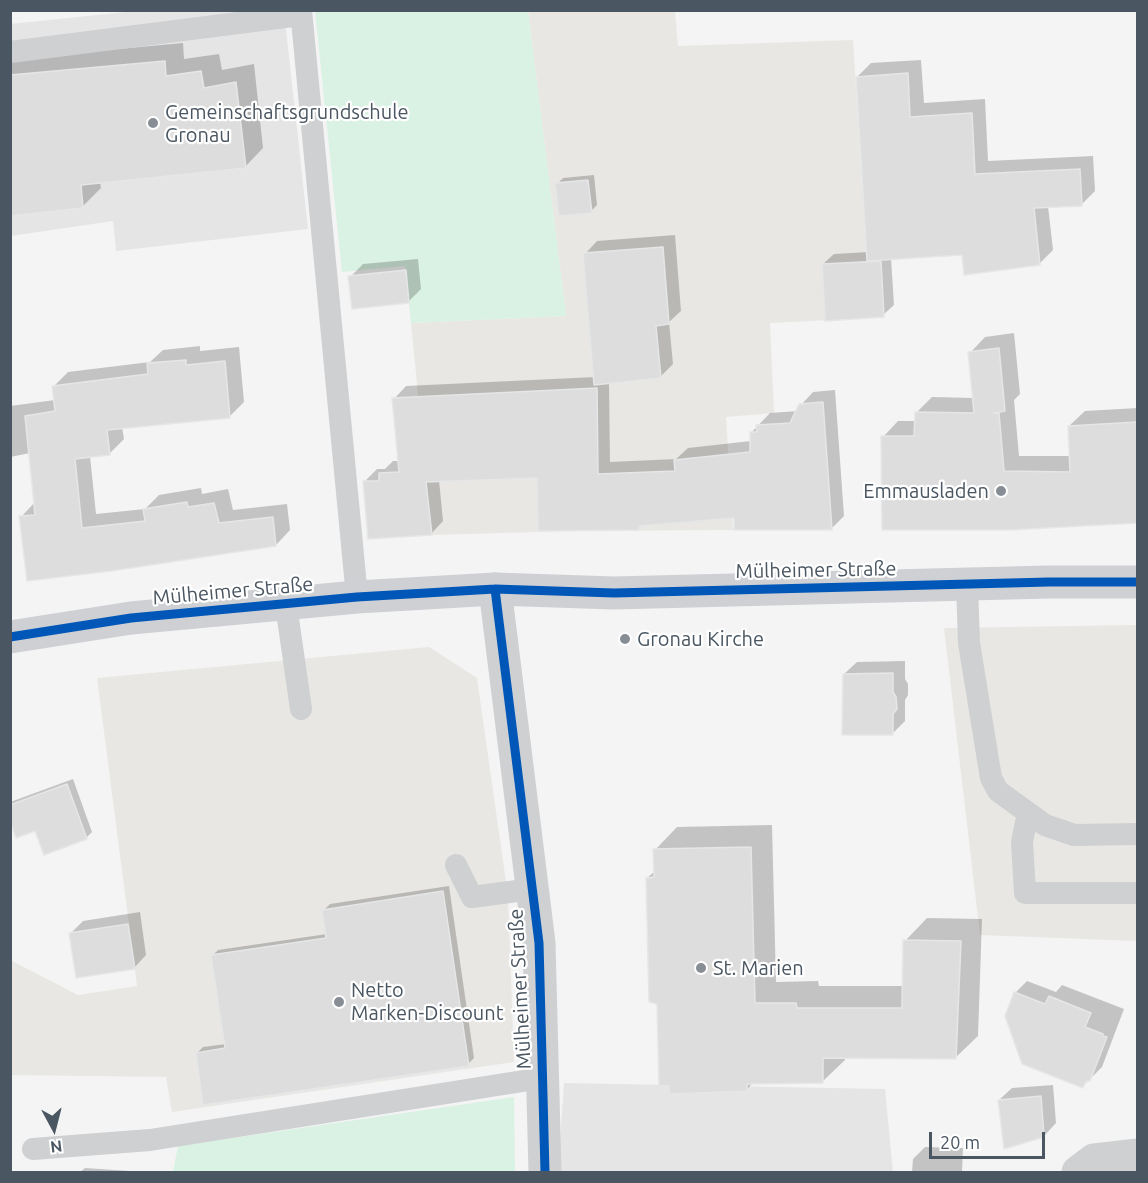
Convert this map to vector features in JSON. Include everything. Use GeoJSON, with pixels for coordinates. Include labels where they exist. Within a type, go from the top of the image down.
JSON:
{"type":"FeatureCollection","features":[{"type":"Feature","properties":{"kind":"main road","name":"Mülheimer Straße"},"geometry":{"type":"LineString","coordinates":[[10,637],[131,618],[357,597],[495,589],[614,593],[1137,582]]}},
{"type":"Feature","properties":{"kind":"street","name":"Mülheimer Straße"},"geometry":{"type":"LineString","coordinates":[[495,589],[539,943],[545,1173]]}},
{"type":"Feature","properties":{"kind":"street"},"geometry":{"type":"LineString","coordinates":[[1078,1173],[1094,1160],[1137,1155]]}},
{"type":"Feature","properties":{"kind":"lane"},"geometry":{"type":"LineString","coordinates":[[10,52],[301,13],[357,597]]}},
{"type":"Feature","properties":{"kind":"lane"},"geometry":{"type":"LineString","coordinates":[[967,584],[969,643],[991,778],[998,791],[1045,825],[1074,835],[1137,834]]}},
{"type":"Feature","properties":{"kind":"lane"},"geometry":{"type":"LineString","coordinates":[[286,605],[301,709]]}},
{"type":"Feature","properties":{"kind":"lane"},"geometry":{"type":"LineString","coordinates":[[1028,813],[1022,842],[1024,893],[1137,893]]}},
{"type":"Feature","properties":{"kind":"lane"},"geometry":{"type":"LineString","coordinates":[[456,865],[472,897],[531,889]]}},
{"type":"Feature","properties":{"kind":"lane","name":"Mülheimer Straße"},"geometry":{"type":"LineString","coordinates":[[33,1149],[150,1140],[543,1078]]}},
{"type":"Feature","properties":{"kind":"shaded area","name":"Gemeinschaftsgrundschule Gronau"},"geometry":{"type":"Polygon","coordinates":[[[145,10],[284,11],[308,229],[116,251],[113,221],[11,236],[10,24],[145,10]]]}},
{"type":"Feature","properties":{"kind":"shaded area"},"geometry":{"type":"Polygon","coordinates":[[[528,11],[675,11],[678,46],[853,40],[870,318],[770,323],[774,413],[726,417],[733,530],[432,535],[411,323],[566,316],[528,11]]]}},
{"type":"Feature","properties":{"kind":"shaded area"},"geometry":{"type":"Polygon","coordinates":[[[1137,625],[1137,941],[980,935],[944,628],[1137,625]]]}},
{"type":"Feature","properties":{"kind":"shaded area"},"geometry":{"type":"Polygon","coordinates":[[[429,647],[477,678],[508,896],[514,1062],[172,1112],[166,1077],[11,1075],[10,960],[78,995],[137,986],[97,678],[429,647]]]}},
{"type":"Feature","properties":{"kind":"shaded area"},"geometry":{"type":"Polygon","coordinates":[[[564,1083],[885,1089],[893,1172],[558,1172],[564,1083]]]}},
{"type":"Feature","properties":{"kind":"green space"},"geometry":{"type":"Polygon","coordinates":[[[315,11],[528,11],[566,316],[411,323],[405,266],[342,272],[315,11]]]}},
{"type":"Feature","properties":{"kind":"green space"},"geometry":{"type":"Polygon","coordinates":[[[514,1097],[515,1172],[173,1172],[178,1146],[514,1097]]]}},
{"type":"Feature","properties":{"kind":"building"},"geometry":{"type":"Polygon","coordinates":[[[165,61],[166,76],[201,71],[204,88],[236,82],[246,168],[81,185],[83,208],[10,216],[10,75],[165,61]]]}},
{"type":"Feature","properties":{"kind":"building"},"geometry":{"type":"Polygon","coordinates":[[[908,73],[910,117],[972,113],[975,174],[1080,169],[1082,206],[1034,208],[1040,265],[964,275],[962,255],[867,261],[856,77],[908,73]]]}},
{"type":"Feature","properties":{"kind":"building"},"geometry":{"type":"Polygon","coordinates":[[[588,180],[592,213],[559,216],[555,183],[588,180]]]}},
{"type":"Feature","properties":{"kind":"building"},"geometry":{"type":"Polygon","coordinates":[[[663,247],[669,324],[656,326],[661,378],[594,385],[583,253],[663,247]]]}},
{"type":"Feature","properties":{"kind":"building"},"geometry":{"type":"Polygon","coordinates":[[[881,261],[884,317],[825,321],[822,264],[881,261]]]}},
{"type":"Feature","properties":{"kind":"building"},"geometry":{"type":"Polygon","coordinates":[[[406,270],[409,303],[352,309],[348,276],[406,270]]]}},
{"type":"Feature","properties":{"kind":"building"},"geometry":{"type":"Polygon","coordinates":[[[999,348],[1005,411],[994,413],[999,413],[1004,471],[1070,472],[1068,426],[1137,422],[1137,523],[1010,530],[882,530],[881,436],[914,436],[915,412],[974,413],[968,352],[999,348]]]}},
{"type":"Feature","properties":{"kind":"building"},"geometry":{"type":"Polygon","coordinates":[[[186,360],[186,365],[225,361],[230,418],[107,430],[110,455],[75,459],[82,528],[145,521],[143,509],[187,502],[188,507],[214,503],[219,523],[273,517],[276,546],[27,581],[19,516],[35,515],[25,416],[55,411],[52,386],[148,374],[147,363],[186,360]]]}},
{"type":"Feature","properties":{"kind":"building"},"geometry":{"type":"Polygon","coordinates":[[[597,388],[598,474],[675,471],[674,460],[750,452],[750,432],[757,432],[756,425],[790,423],[799,404],[823,402],[832,530],[734,530],[734,518],[639,526],[639,530],[538,531],[537,478],[426,482],[432,535],[368,539],[363,481],[379,481],[379,473],[399,472],[392,398],[597,388]]]}},
{"type":"Feature","properties":{"kind":"building"},"geometry":{"type":"Polygon","coordinates":[[[893,673],[893,692],[897,709],[893,714],[893,735],[842,735],[843,674],[893,673]]]}},
{"type":"Feature","properties":{"kind":"building"},"geometry":{"type":"Polygon","coordinates":[[[67,784],[87,839],[44,855],[35,831],[16,838],[10,821],[10,805],[67,784]]]}},
{"type":"Feature","properties":{"kind":"building","name":"St. Marien"},"geometry":{"type":"Polygon","coordinates":[[[751,847],[755,1003],[796,1003],[797,1008],[902,1008],[903,940],[961,941],[956,1059],[823,1058],[823,1083],[747,1084],[747,1091],[669,1094],[669,1086],[659,1086],[657,1004],[649,1002],[646,878],[654,877],[653,849],[751,847]]]}},
{"type":"Feature","properties":{"kind":"building","name":"Netto Marken-Discount"},"geometry":{"type":"Polygon","coordinates":[[[443,891],[469,1066],[203,1105],[196,1053],[225,1048],[211,955],[326,938],[322,910],[443,891]]]}},
{"type":"Feature","properties":{"kind":"building"},"geometry":{"type":"Polygon","coordinates":[[[128,924],[135,969],[76,978],[69,933],[128,924]]]}},
{"type":"Feature","properties":{"kind":"building"},"geometry":{"type":"Polygon","coordinates":[[[1014,992],[1045,1004],[1049,996],[1091,1013],[1085,1027],[1107,1037],[1090,1081],[1086,1081],[1083,1088],[1022,1064],[1005,1016],[1014,992]]]}},
{"type":"Feature","properties":{"kind":"building"},"geometry":{"type":"Polygon","coordinates":[[[1041,1096],[1044,1137],[1004,1149],[998,1100],[1041,1096]]]}},
{"type":"Feature","properties":{"kind":"cycle path"},"geometry":{"type":"LineString","coordinates":[[10,637],[131,618],[357,597],[495,589],[614,593],[1049,582],[1138,582]]}},
{"type":"Feature","properties":{"kind":"cycle path"},"geometry":{"type":"LineString","coordinates":[[495,589],[539,943],[545,1172]]}},
{"type":"Feature","properties":{"kind":"place","name":"Gemeinschaftsgrundschule Gronau"},"geometry":{"type":"Point","coordinates":[153,123]}},
{"type":"Feature","properties":{"kind":"place","name":"Emmausladen"},"geometry":{"type":"Point","coordinates":[1001,491]}},
{"type":"Feature","properties":{"kind":"place","name":"Gronau Kirche"},"geometry":{"type":"Point","coordinates":[625,639]}},
{"type":"Feature","properties":{"kind":"place","name":"St. Marien"},"geometry":{"type":"Point","coordinates":[701,968]}},
{"type":"Feature","properties":{"kind":"place","name":"Netto Marken-Discount"},"geometry":{"type":"Point","coordinates":[339,1002]}}]}
